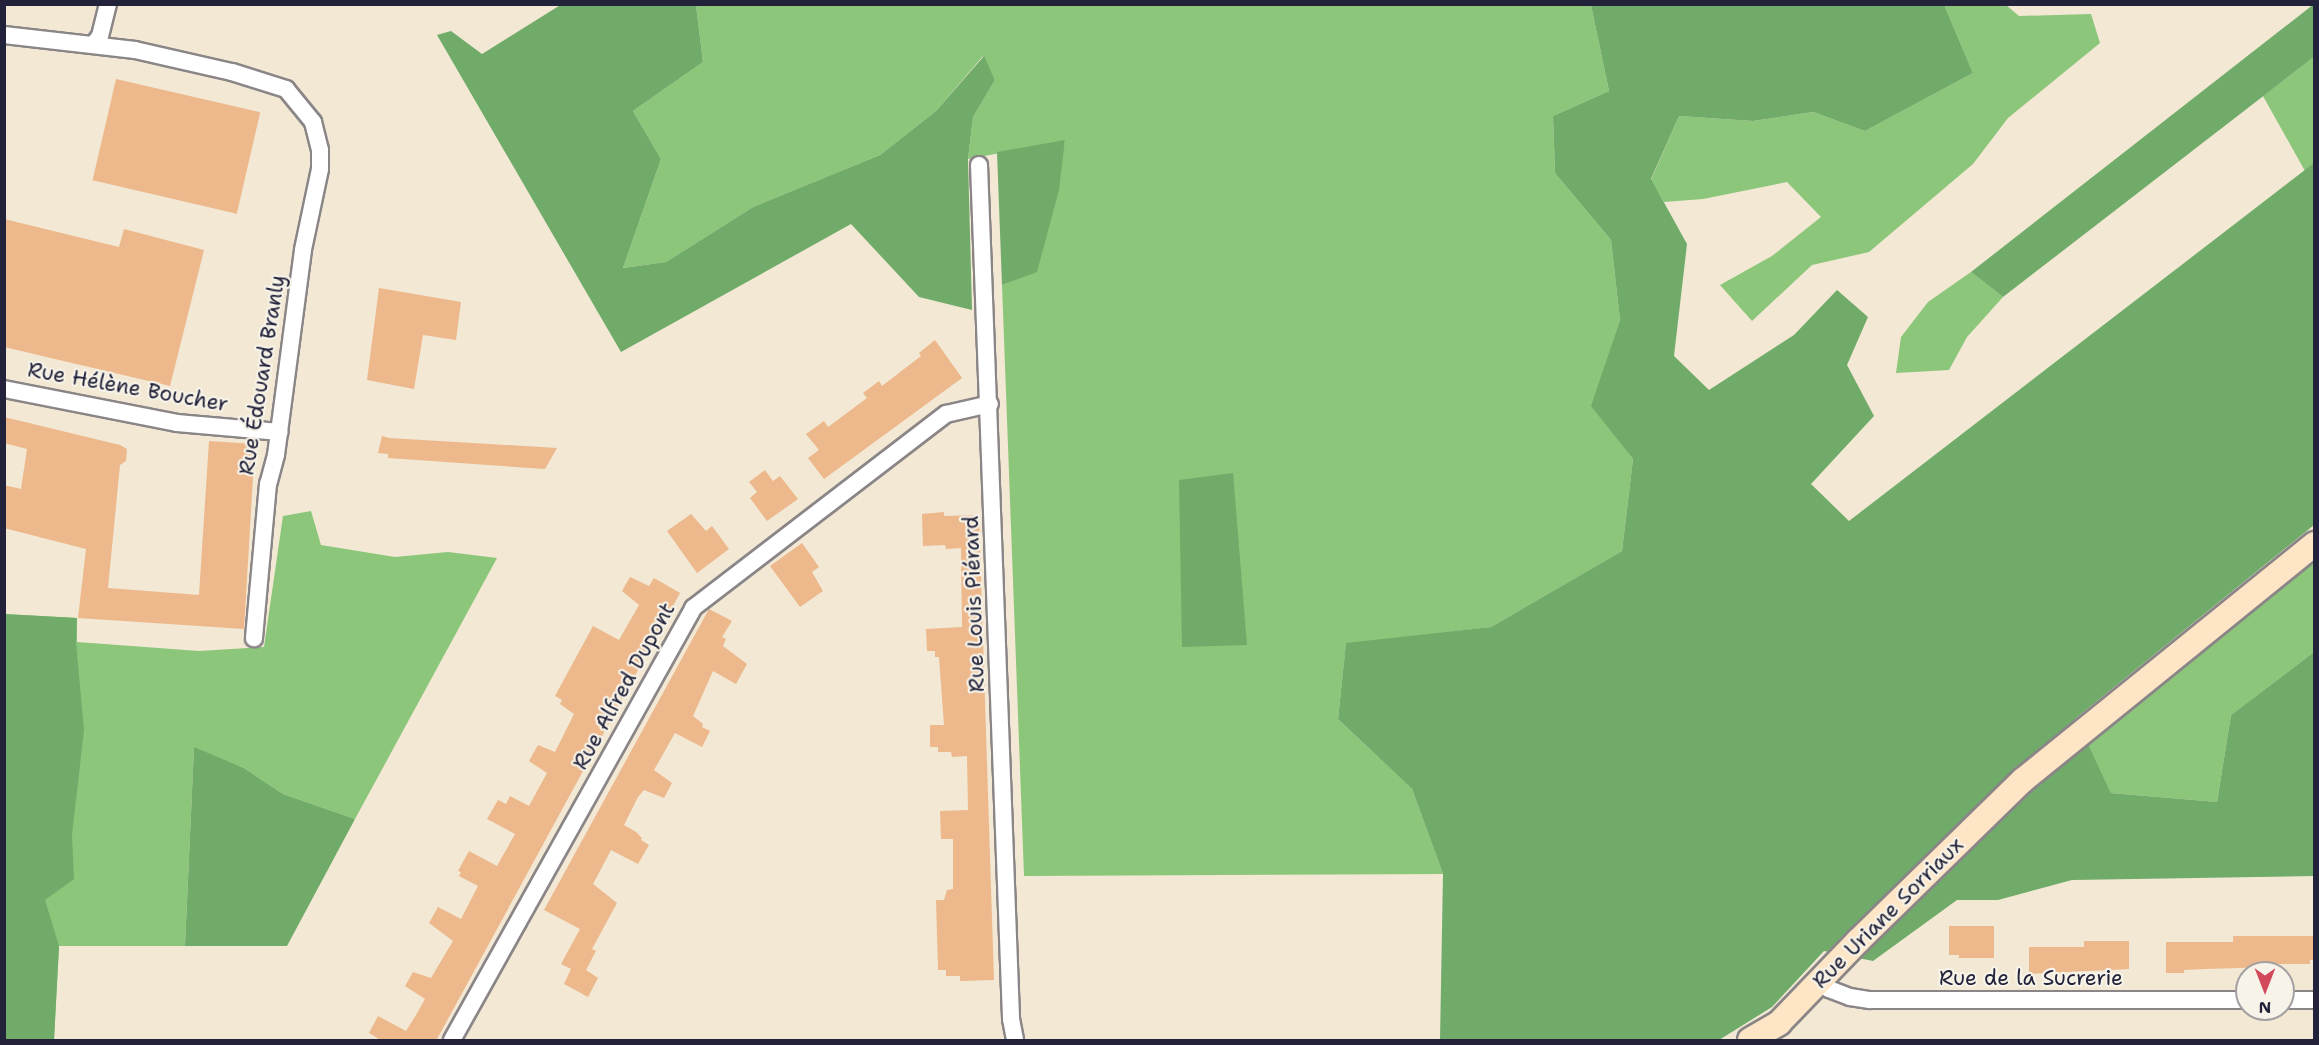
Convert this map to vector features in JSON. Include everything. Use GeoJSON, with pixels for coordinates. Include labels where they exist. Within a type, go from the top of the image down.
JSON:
{"type":"FeatureCollection","features":[{"type":"Feature","properties":{"kind":"street"},"geometry":{"type":"LineString","coordinates":[[4,34],[93,45],[100,36],[108,4]]}},
{"type":"Feature","properties":{"kind":"street","name":"Rue Édouard Branly"},"geometry":{"type":"LineString","coordinates":[[93,45],[135,50],[232,72],[286,89],[313,122],[320,150],[320,169],[303,250],[280,432],[268,484],[254,638]]}},
{"type":"Feature","properties":{"kind":"street","name":"Rue Louis Piérard"},"geometry":{"type":"LineString","coordinates":[[980,165],[1011,1019],[1015,1041]]}},
{"type":"Feature","properties":{"kind":"street","name":"Rue Hélène Boucher"},"geometry":{"type":"LineString","coordinates":[[4,388],[177,423],[280,432]]}},
{"type":"Feature","properties":{"kind":"street","name":"Rue Alfred Dupont"},"geometry":{"type":"LineString","coordinates":[[452,1041],[693,608],[946,414],[990,404]]}},
{"type":"Feature","properties":{"kind":"street","name":"Rue Uriane Sorriaux"},"geometry":{"type":"LineString","coordinates":[[1750,1041],[1779,1023],[2023,780],[2314,544]]}},
{"type":"Feature","properties":{"kind":"street","name":"Rue de la Sucrerie"},"geometry":{"type":"LineString","coordinates":[[1820,980],[1850,998],[1870,1000],[2235,1000]]}},
{"type":"Feature","properties":{"kind":"street"},"geometry":{"type":"LineString","coordinates":[[2295,1000],[2314,1000]]}},
{"type":"Feature","properties":{"kind":"green space"},"geometry":{"type":"Polygon","coordinates":[[[562,4],[696,5],[703,62],[633,111],[661,159],[623,268],[666,262],[753,207],[880,155],[936,111],[984,56],[995,80],[973,117],[968,159],[972,310],[919,297],[851,224],[621,352],[437,35],[451,31],[482,54],[562,4]]]}},
{"type":"Feature","properties":{"kind":"green space"},"geometry":{"type":"Polygon","coordinates":[[[2314,4],[2314,57],[2003,297],[1971,272],[2314,4]]]}},
{"type":"Feature","properties":{"kind":"green space"},"geometry":{"type":"Polygon","coordinates":[[[696,5],[1591,5],[1609,91],[1553,116],[1555,173],[1611,240],[1620,320],[1592,406],[1633,459],[1622,551],[1491,627],[1346,644],[1338,719],[1412,789],[1443,874],[1024,876],[1002,285],[1037,271],[1065,141],[968,159],[973,117],[995,80],[983,56],[936,111],[880,155],[753,207],[666,262],[623,268],[661,159],[633,111],[703,62],[696,5]]]}},
{"type":"Feature","properties":{"kind":"green space"},"geometry":{"type":"Polygon","coordinates":[[[1591,5],[1948,5],[1945,7],[1973,73],[1865,131],[1813,112],[1753,121],[1679,116],[1651,179],[1687,244],[1674,356],[1709,390],[1794,335],[1837,290],[1868,317],[1847,365],[1874,416],[1811,484],[1849,521],[2314,163],[2314,525],[2076,718],[2111,793],[2217,802],[2231,715],[2314,652],[2314,876],[2072,880],[1998,900],[1957,900],[1873,961],[1824,951],[1772,1007],[1719,1040],[1440,1040],[1443,874],[1412,789],[1338,719],[1346,643],[1491,627],[1622,551],[1633,459],[1591,406],[1620,320],[1611,240],[1555,173],[1553,116],[1609,91],[1591,5]]]}},
{"type":"Feature","properties":{"kind":"green space"},"geometry":{"type":"Polygon","coordinates":[[[1948,5],[2006,5],[2019,16],[2091,14],[2100,43],[2008,118],[1973,164],[1869,252],[1812,265],[1752,321],[1720,285],[1772,256],[1821,217],[1787,182],[1703,199],[1664,202],[1651,180],[1679,116],[1753,121],[1813,112],[1865,131],[1973,73],[1945,7],[1948,5]]]}},
{"type":"Feature","properties":{"kind":"green space"},"geometry":{"type":"Polygon","coordinates":[[[2314,57],[2314,163],[2305,171],[2263,96],[2314,57]]]}},
{"type":"Feature","properties":{"kind":"green space"},"geometry":{"type":"Polygon","coordinates":[[[1065,140],[1059,190],[1037,272],[1002,285],[997,152],[1065,140]]]}},
{"type":"Feature","properties":{"kind":"green space"},"geometry":{"type":"Polygon","coordinates":[[[1971,272],[2003,297],[1967,337],[1949,370],[1896,373],[1901,337],[1928,302],[1971,272]]]}},
{"type":"Feature","properties":{"kind":"green space"},"geometry":{"type":"Polygon","coordinates":[[[1233,473],[1247,645],[1182,647],[1179,480],[1233,473]]]}},
{"type":"Feature","properties":{"kind":"green space"},"geometry":{"type":"Polygon","coordinates":[[[311,511],[321,545],[395,557],[448,552],[497,558],[355,819],[283,794],[244,768],[194,748],[185,946],[59,946],[54,1040],[5,1040],[4,614],[77,618],[77,642],[199,651],[264,647],[283,516],[311,511]]]}},
{"type":"Feature","properties":{"kind":"green space"},"geometry":{"type":"Polygon","coordinates":[[[2314,560],[2314,652],[2231,715],[2217,802],[2111,793],[2087,742],[2314,560]]]}},
{"type":"Feature","properties":{"kind":"green space"},"geometry":{"type":"Polygon","coordinates":[[[4,614],[77,618],[76,642],[84,730],[72,835],[74,879],[45,900],[59,946],[54,1040],[5,1040],[4,614]]]}},
{"type":"Feature","properties":{"kind":"green space"},"geometry":{"type":"Polygon","coordinates":[[[194,747],[244,768],[283,794],[355,819],[287,946],[185,946],[194,747]]]}},
{"type":"Feature","properties":{"kind":"building"},"geometry":{"type":"Polygon","coordinates":[[[116,79],[260,112],[237,214],[93,180],[116,79]]]}},
{"type":"Feature","properties":{"kind":"building"},"geometry":{"type":"Polygon","coordinates":[[[4,219],[119,247],[124,229],[204,250],[170,386],[4,347],[4,219]]]}},
{"type":"Feature","properties":{"kind":"building"},"geometry":{"type":"Polygon","coordinates":[[[379,288],[461,302],[456,340],[423,335],[414,389],[367,380],[379,288]]]}},
{"type":"Feature","properties":{"kind":"building"},"geometry":{"type":"Polygon","coordinates":[[[935,340],[962,378],[824,479],[808,458],[819,450],[806,434],[824,421],[828,427],[867,398],[863,393],[879,381],[882,386],[921,356],[919,353],[935,340]]]}},
{"type":"Feature","properties":{"kind":"building"},"geometry":{"type":"Polygon","coordinates":[[[4,417],[120,445],[127,449],[126,461],[120,465],[108,588],[199,595],[209,441],[255,444],[244,629],[78,618],[86,549],[4,528],[4,485],[21,489],[27,449],[4,443],[4,417]]]}},
{"type":"Feature","properties":{"kind":"building"},"geometry":{"type":"Polygon","coordinates":[[[382,436],[557,448],[545,469],[388,458],[388,454],[378,453],[382,436]]]}},
{"type":"Feature","properties":{"kind":"building"},"geometry":{"type":"Polygon","coordinates":[[[765,470],[773,481],[780,476],[798,499],[767,521],[750,498],[757,492],[749,482],[765,470]]]}},
{"type":"Feature","properties":{"kind":"building"},"geometry":{"type":"Polygon","coordinates":[[[944,512],[944,516],[979,515],[994,980],[960,981],[960,976],[946,976],[946,970],[938,970],[936,900],[944,900],[947,890],[953,889],[953,839],[941,839],[940,811],[968,810],[967,756],[952,757],[951,752],[938,752],[938,747],[930,747],[930,725],[944,725],[939,657],[935,657],[935,651],[927,651],[926,629],[962,627],[961,548],[946,549],[945,545],[923,546],[922,514],[944,512]]]}},
{"type":"Feature","properties":{"kind":"building"},"geometry":{"type":"Polygon","coordinates":[[[691,514],[706,531],[712,526],[729,549],[697,573],[667,531],[691,514]]]}},
{"type":"Feature","properties":{"kind":"building"},"geometry":{"type":"Polygon","coordinates":[[[802,543],[819,567],[812,572],[823,591],[800,607],[770,566],[802,543]]]}},
{"type":"Feature","properties":{"kind":"building"},"geometry":{"type":"Polygon","coordinates":[[[630,577],[649,586],[654,578],[680,593],[436,1041],[382,1041],[369,1033],[378,1016],[406,1031],[425,999],[405,986],[413,972],[431,978],[453,941],[429,923],[438,907],[461,919],[478,886],[459,876],[461,872],[458,871],[469,851],[497,866],[515,834],[487,819],[498,800],[506,804],[510,796],[529,806],[547,773],[529,761],[538,745],[555,752],[574,714],[560,704],[562,700],[555,696],[593,626],[619,640],[639,605],[622,591],[630,577]]]}},
{"type":"Feature","properties":{"kind":"building"},"geometry":{"type":"Polygon","coordinates":[[[709,609],[732,621],[722,637],[726,639],[723,646],[747,664],[736,684],[713,671],[693,716],[703,724],[702,727],[710,731],[702,747],[675,733],[654,770],[672,783],[664,798],[644,790],[638,797],[624,825],[636,832],[642,838],[641,840],[649,845],[638,864],[611,850],[593,884],[617,903],[592,949],[596,951],[586,970],[598,978],[588,997],[564,984],[571,969],[561,964],[580,929],[544,910],[709,609]]]}},
{"type":"Feature","properties":{"kind":"building"},"geometry":{"type":"Polygon","coordinates":[[[1949,926],[1994,926],[1994,958],[1959,958],[1959,955],[1949,955],[1949,926]]]}},
{"type":"Feature","properties":{"kind":"building"},"geometry":{"type":"Polygon","coordinates":[[[2233,936],[2314,936],[2314,960],[2310,960],[2310,964],[2295,964],[2295,961],[2235,961],[2235,968],[2166,973],[2166,942],[2233,942],[2233,936]]]}},
{"type":"Feature","properties":{"kind":"building"},"geometry":{"type":"Polygon","coordinates":[[[2084,941],[2129,941],[2129,969],[2029,974],[2029,947],[2084,947],[2084,941]]]}}]}
